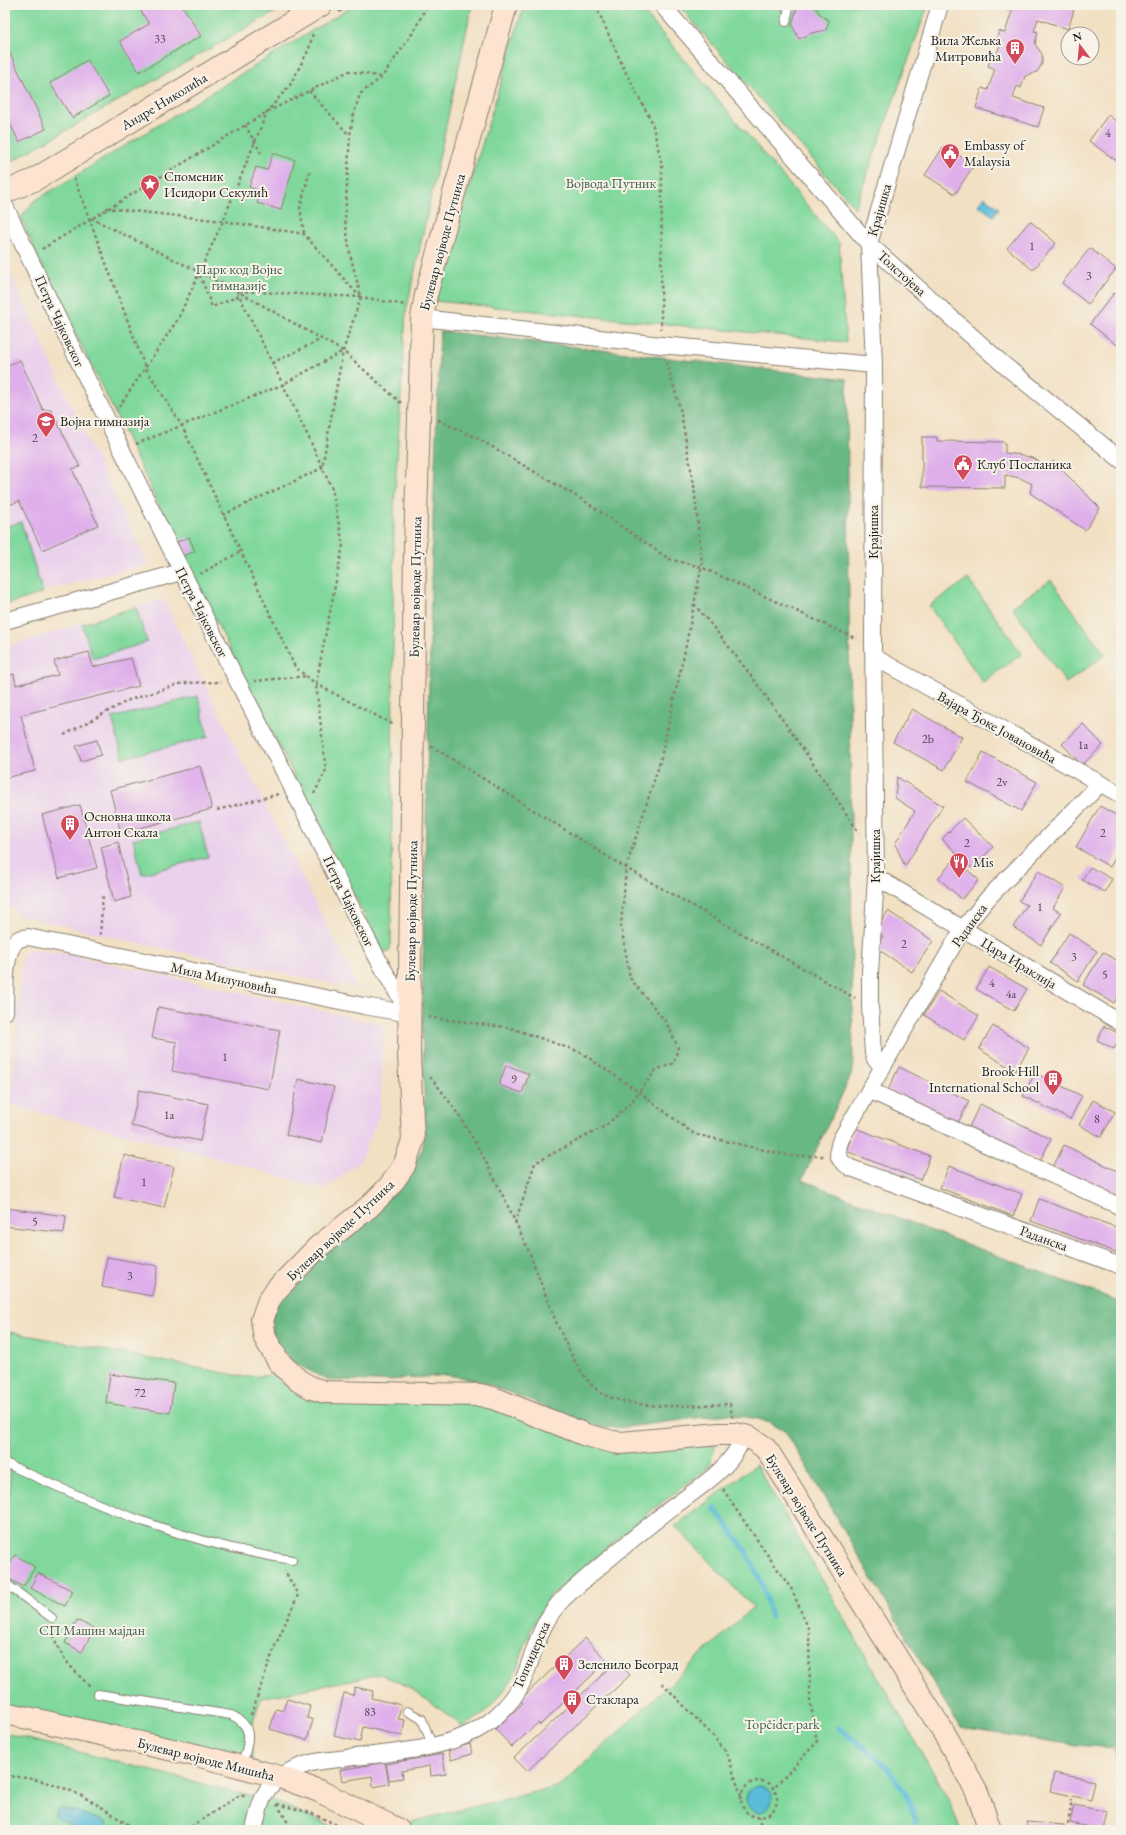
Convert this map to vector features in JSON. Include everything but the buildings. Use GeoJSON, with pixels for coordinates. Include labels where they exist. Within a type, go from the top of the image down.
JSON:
{"type":"FeatureCollection","features":[{"type":"Feature","properties":{"kind":"street","name":"Андре Николића"},"geometry":{"type":"LineString","coordinates":[[6,205],[34,180],[320,5]]}},
{"type":"Feature","properties":{"kind":"street","name":"Булевар војводе Путника"},"geometry":{"type":"LineString","coordinates":[[506,5],[423,312],[419,412],[413,735],[410,1014],[413,1134],[409,1156],[401,1172],[389,1187],[370,1206],[318,1247],[277,1289],[269,1300],[262,1320],[262,1330],[269,1348],[279,1362],[299,1381],[325,1392],[484,1396],[586,1435],[613,1442],[635,1442],[719,1434],[743,1435],[756,1441],[769,1453],[947,1738],[977,1792],[990,1830]]}},
{"type":"Feature","properties":{"kind":"street","name":"Крајишка"},"geometry":{"type":"LineString","coordinates":[[882,1066],[875,1059],[873,1053],[870,1006],[870,972],[876,877],[873,650],[874,365],[869,244],[940,5]]}},
{"type":"Feature","properties":{"kind":"street","name":"Толстојева"},"geometry":{"type":"LineString","coordinates":[[669,7],[869,244],[1004,365],[1121,460]]}},
{"type":"Feature","properties":{"kind":"street","name":"Петра Чајковског"},"geometry":{"type":"LineString","coordinates":[[6,205],[108,423],[184,577],[294,790],[386,976],[410,1014]]}},
{"type":"Feature","properties":{"kind":"street"},"geometry":{"type":"LineString","coordinates":[[423,312],[661,345],[874,365]]}},
{"type":"Feature","properties":{"kind":"street"},"geometry":{"type":"LineString","coordinates":[[5,621],[184,577]]}},
{"type":"Feature","properties":{"kind":"street","name":"Вајара Ђоке Јовановића"},"geometry":{"type":"LineString","coordinates":[[873,650],[1121,795]]}},
{"type":"Feature","properties":{"kind":"street","name":"Раданска"},"geometry":{"type":"LineString","coordinates":[[1100,784],[989,897],[962,930],[840,1139],[837,1148],[838,1157],[842,1163],[851,1168],[1121,1266]]}},
{"type":"Feature","properties":{"kind":"street","name":"Цара Ираклија"},"geometry":{"type":"LineString","coordinates":[[876,877],[962,930],[1121,1024]]}},
{"type":"Feature","properties":{"kind":"street","name":"Мила Милуновића"},"geometry":{"type":"LineString","coordinates":[[5,1012],[8,957],[11,948],[18,940],[28,937],[410,1014]]}},
{"type":"Feature","properties":{"kind":"street"},"geometry":{"type":"LineString","coordinates":[[869,1090],[1121,1207]]}},
{"type":"Feature","properties":{"kind":"street","name":"Топчидерска"},"geometry":{"type":"LineString","coordinates":[[254,1830],[262,1799],[267,1790],[280,1777],[312,1763],[432,1745],[476,1730],[500,1712],[521,1684],[539,1633],[546,1620],[562,1600],[660,1517],[714,1474],[735,1454],[741,1443],[743,1435]]}},
{"type":"Feature","properties":{"kind":"street","name":"Булевар војводе Мишића"},"geometry":{"type":"LineString","coordinates":[[5,1713],[241,1766],[280,1777],[318,1790],[399,1830]]}},
{"type":"Feature","properties":{"kind":"lane"},"geometry":{"type":"LineString","coordinates":[[782,5],[789,7],[786,22]]}},
{"type":"Feature","properties":{"kind":"lane"},"geometry":{"type":"LineString","coordinates":[[5,1463],[106,1508],[148,1524],[188,1537],[292,1560]]}},
{"type":"Feature","properties":{"kind":"lane"},"geometry":{"type":"LineString","coordinates":[[5,1583],[52,1618]]}},
{"type":"Feature","properties":{"kind":"lane"},"geometry":{"type":"LineString","coordinates":[[98,1694],[231,1715],[240,1719],[247,1727],[247,1748],[241,1766]]}},
{"type":"Feature","properties":{"kind":"lane"},"geometry":{"type":"LineString","coordinates":[[407,1711],[422,1719],[432,1745]]}},
{"type":"Feature","properties":{"kind":"path"},"geometry":{"type":"LineString","coordinates":[[108,423],[178,319],[222,221],[266,112],[290,85],[309,49],[320,5]]}},
{"type":"Feature","properties":{"kind":"path"},"geometry":{"type":"LineString","coordinates":[[322,468],[343,351],[361,297],[350,254],[345,219],[350,135],[360,94],[382,77],[414,31],[427,5]]}},
{"type":"Feature","properties":{"kind":"path"},"geometry":{"type":"LineString","coordinates":[[515,1223],[535,1163],[606,1126],[629,1105],[656,1070],[674,1063],[678,1047],[666,1022],[630,978],[621,926],[626,868],[660,762],[701,567],[694,486],[680,408],[661,345],[660,287],[662,165],[652,122],[625,71],[599,13],[598,5]]}},
{"type":"Feature","properties":{"kind":"path"},"geometry":{"type":"LineString","coordinates":[[29,255],[266,112],[349,71],[382,77]]}},
{"type":"Feature","properties":{"kind":"path"},"geometry":{"type":"LineString","coordinates":[[309,91],[350,135]]}},
{"type":"Feature","properties":{"kind":"path"},"geometry":{"type":"LineString","coordinates":[[245,125],[261,153]]}},
{"type":"Feature","properties":{"kind":"path"},"geometry":{"type":"LineString","coordinates":[[310,170],[300,208],[304,234],[361,297]]}},
{"type":"Feature","properties":{"kind":"path"},"geometry":{"type":"LineString","coordinates":[[73,174],[145,367],[182,426],[288,655],[295,667],[316,684],[413,735],[626,868],[870,1006]]}},
{"type":"Feature","properties":{"kind":"path"},"geometry":{"type":"LineString","coordinates":[[106,208],[222,221],[304,234]]}},
{"type":"Feature","properties":{"kind":"path"},"geometry":{"type":"LineString","coordinates":[[90,218],[199,274],[237,291],[343,351],[405,406],[477,438],[586,502],[669,559],[701,567],[850,637],[873,650]]}},
{"type":"Feature","properties":{"kind":"path"},"geometry":{"type":"LineString","coordinates":[[199,274],[212,307],[239,296]]}},
{"type":"Feature","properties":{"kind":"path"},"geometry":{"type":"LineString","coordinates":[[237,291],[361,297],[412,307],[423,312]]}},
{"type":"Feature","properties":{"kind":"path"},"geometry":{"type":"LineString","coordinates":[[237,291],[332,489],[343,545],[316,684],[326,770],[315,794]]}},
{"type":"Feature","properties":{"kind":"path"},"geometry":{"type":"LineString","coordinates":[[272,363],[322,339]]}},
{"type":"Feature","properties":{"kind":"path"},"geometry":{"type":"LineString","coordinates":[[121,450],[282,385],[343,351]]}},
{"type":"Feature","properties":{"kind":"path"},"geometry":{"type":"LineString","coordinates":[[223,514],[322,468]]}},
{"type":"Feature","properties":{"kind":"path"},"geometry":{"type":"LineString","coordinates":[[184,577],[240,552]]}},
{"type":"Feature","properties":{"kind":"path"},"geometry":{"type":"LineString","coordinates":[[694,604],[730,647],[801,744],[875,857]]}},
{"type":"Feature","properties":{"kind":"path"},"geometry":{"type":"LineString","coordinates":[[64,735],[129,700],[183,683],[238,682],[307,676]]}},
{"type":"Feature","properties":{"kind":"path"},"geometry":{"type":"LineString","coordinates":[[217,810],[294,790]]}},
{"type":"Feature","properties":{"kind":"path"},"geometry":{"type":"LineString","coordinates":[[99,952],[103,894]]}},
{"type":"Feature","properties":{"kind":"path"},"geometry":{"type":"LineString","coordinates":[[410,1014],[511,1028],[580,1052],[639,1092],[694,1134],[791,1156],[838,1157]]}},
{"type":"Feature","properties":{"kind":"path"},"geometry":{"type":"LineString","coordinates":[[410,1054],[441,1090],[491,1173],[535,1266],[563,1337],[580,1371],[592,1386],[603,1394],[618,1400],[636,1403],[664,1405],[730,1404]]}},
{"type":"Feature","properties":{"kind":"path"},"geometry":{"type":"LineString","coordinates":[[714,1474],[735,1508],[792,1590],[809,1630],[810,1699],[817,1742],[773,1789]]}},
{"type":"Feature","properties":{"kind":"path"},"geometry":{"type":"LineString","coordinates":[[247,1727],[275,1646],[298,1595],[288,1574],[270,1556]]}},
{"type":"Feature","properties":{"kind":"path"},"geometry":{"type":"LineString","coordinates":[[52,1618],[54,1637],[64,1659],[98,1694]]}},
{"type":"Feature","properties":{"kind":"path"},"geometry":{"type":"LineString","coordinates":[[662,1683],[714,1737],[727,1753],[741,1796],[741,1802],[747,1812],[759,1816],[766,1815],[775,1806],[776,1794],[773,1789],[764,1782],[752,1782],[747,1785],[741,1796]]}},
{"type":"Feature","properties":{"kind":"path"},"geometry":{"type":"LineString","coordinates":[[5,1776],[17,1776],[58,1784],[97,1804],[127,1825],[138,1830]]}},
{"type":"Feature","properties":{"kind":"path"},"geometry":{"type":"LineString","coordinates":[[186,1830],[240,1795]]}},
{"type":"Feature","properties":{"kind":"path"},"geometry":{"type":"LineString","coordinates":[[1067,1830],[1072,1799]]}},
{"type":"Feature","properties":{"kind":"path"},"geometry":{"type":"LineString","coordinates":[[274,1810],[276,1804]]}},
{"type":"Feature","properties":{"kind":"path"},"geometry":{"type":"LineString","coordinates":[[276,1804],[292,1830]]}},
{"type":"Feature","properties":{"kind":"path"},"geometry":{"type":"LineString","coordinates":[[276,1804],[311,1813],[348,1830]]}},
{"type":"Feature","properties":{"kind":"path"},"geometry":{"type":"LineString","coordinates":[[759,1816],[761,1830]]}},
{"type":"Feature","properties":{"kind":"shaded area","name":"Војна гимназија"},"geometry":{"type":"Polygon","coordinates":[[[5,261],[72,408],[148,564],[5,600],[5,261]]]}},
{"type":"Feature","properties":{"kind":"shaded area"},"geometry":{"type":"Polygon","coordinates":[[[163,599],[236,748],[351,972],[356,988],[138,943],[19,915],[9,905],[5,896],[5,647],[163,599]]]}},
{"type":"Feature","properties":{"kind":"shaded area"},"geometry":{"type":"Polygon","coordinates":[[[28,949],[67,954],[384,1025],[380,1114],[360,1161],[325,1189],[195,1152],[11,1105],[22,960],[28,949]]]}},
{"type":"Feature","properties":{"kind":"green space"},"geometry":{"type":"Polygon","coordinates":[[[5,5],[287,5],[5,165],[5,5]]]}},
{"type":"Feature","properties":{"kind":"green space","name":"Парк код Војне гимназије"},"geometry":{"type":"Polygon","coordinates":[[[354,5],[472,5],[406,312],[394,508],[391,944],[389,951],[383,952],[183,556],[115,413],[37,256],[21,218],[33,202],[354,5]]]}},
{"type":"Feature","properties":{"kind":"green space","name":"Војвода Путник"},"geometry":{"type":"Polygon","coordinates":[[[524,5],[638,5],[839,243],[846,342],[435,301],[524,5]]]}},
{"type":"Feature","properties":{"kind":"green space"},"geometry":{"type":"Polygon","coordinates":[[[678,5],[928,5],[855,208],[687,15],[678,5]]]}},
{"type":"Feature","properties":{"kind":"green space"},"geometry":{"type":"Polygon","coordinates":[[[440,331],[847,379],[853,1071],[802,1180],[942,1235],[1121,1302],[1121,1804],[1115,1748],[1076,1745],[960,1728],[786,1432],[770,1423],[758,1419],[728,1414],[627,1427],[601,1428],[477,1380],[447,1375],[378,1381],[327,1380],[293,1362],[281,1349],[273,1335],[272,1320],[275,1304],[415,1164],[423,1147],[425,1125],[422,1010],[432,546],[440,331]]]}},
{"type":"Feature","properties":{"kind":"green space"},"geometry":{"type":"Polygon","coordinates":[[[21,522],[43,593],[5,605],[5,527],[21,522]]]}},
{"type":"Feature","properties":{"kind":"green space"},"geometry":{"type":"Polygon","coordinates":[[[968,579],[1022,654],[983,682],[929,606],[968,579]]]}},
{"type":"Feature","properties":{"kind":"green space"},"geometry":{"type":"Polygon","coordinates":[[[1051,580],[1105,655],[1066,683],[1012,607],[1051,580]]]}},
{"type":"Feature","properties":{"kind":"green space"},"geometry":{"type":"Polygon","coordinates":[[[136,607],[147,642],[93,659],[82,624],[136,607]]]}},
{"type":"Feature","properties":{"kind":"green space"},"geometry":{"type":"Polygon","coordinates":[[[198,696],[208,737],[123,758],[112,718],[198,696]]]}},
{"type":"Feature","properties":{"kind":"green space"},"geometry":{"type":"Polygon","coordinates":[[[199,822],[208,857],[142,874],[133,839],[199,822]]]}},
{"type":"Feature","properties":{"kind":"green space","name":"СП Машин мајдан"},"geometry":{"type":"Polygon","coordinates":[[[10,1332],[245,1377],[272,1375],[291,1389],[315,1399],[492,1403],[586,1444],[716,1445],[708,1468],[652,1510],[550,1596],[532,1627],[513,1678],[492,1706],[483,1714],[462,1727],[455,1720],[409,1687],[380,1674],[261,1698],[251,1727],[252,1761],[5,1706],[5,1491],[10,1494],[10,1332]]]}},
{"type":"Feature","properties":{"kind":"green space","name":"Topčider park"},"geometry":{"type":"Polygon","coordinates":[[[756,1465],[950,1802],[960,1830],[398,1830],[402,1824],[560,1786],[753,1607],[675,1526],[756,1465]]]}},
{"type":"Feature","properties":{"kind":"green space"},"geometry":{"type":"Polygon","coordinates":[[[5,1733],[262,1799],[273,1800],[339,1830],[5,1830],[5,1733]]]}},
{"type":"Feature","properties":{"kind":"water"},"geometry":{"type":"Polygon","coordinates":[[[984,197],[999,208],[993,216],[978,205],[984,197]]]}},
{"type":"Feature","properties":{"kind":"water"},"geometry":{"type":"Polygon","coordinates":[[[759,1786],[768,1790],[772,1799],[768,1808],[759,1812],[750,1808],[746,1799],[750,1790],[759,1786]]]}},
{"type":"Feature","properties":{"kind":"water"},"geometry":{"type":"Polygon","coordinates":[[[59,1809],[78,1812],[107,1823],[102,1830],[75,1828],[54,1816],[59,1809]]]}},
{"type":"Feature","properties":{"kind":"waterway"},"geometry":{"type":"LineString","coordinates":[[714,1508],[746,1551],[763,1586],[771,1617]]}},
{"type":"Feature","properties":{"kind":"waterway"},"geometry":{"type":"LineString","coordinates":[[839,1728],[884,1764],[905,1792],[916,1820],[913,1830]]}},
{"type":"Feature","properties":{"kind":"place","name":"Вила Жељка Митровића"},"geometry":{"type":"Point","coordinates":[1015,65]}},
{"type":"Feature","properties":{"kind":"place","name":"Embassy of Malaysia"},"geometry":{"type":"Point","coordinates":[950,170]}},
{"type":"Feature","properties":{"kind":"place","name":"Споменик Исидори Секулић"},"geometry":{"type":"Point","coordinates":[150,201]}},
{"type":"Feature","properties":{"kind":"place","name":"Војна гимназија"},"geometry":{"type":"Point","coordinates":[46,438]}},
{"type":"Feature","properties":{"kind":"place","name":"Клуб Посланика"},"geometry":{"type":"Point","coordinates":[963,481]}},
{"type":"Feature","properties":{"kind":"place","name":"Основна школа Антон Скала"},"geometry":{"type":"Point","coordinates":[70,841]}},
{"type":"Feature","properties":{"kind":"place","name":"Mis"},"geometry":{"type":"Point","coordinates":[959,879]}},
{"type":"Feature","properties":{"kind":"place","name":"Brook Hill International School"},"geometry":{"type":"Point","coordinates":[1053,1096]}},
{"type":"Feature","properties":{"kind":"place","name":"Зеленило Београд"},"geometry":{"type":"Point","coordinates":[564,1681]}},
{"type":"Feature","properties":{"kind":"place","name":"Стаклара"},"geometry":{"type":"Point","coordinates":[572,1716]}}]}
